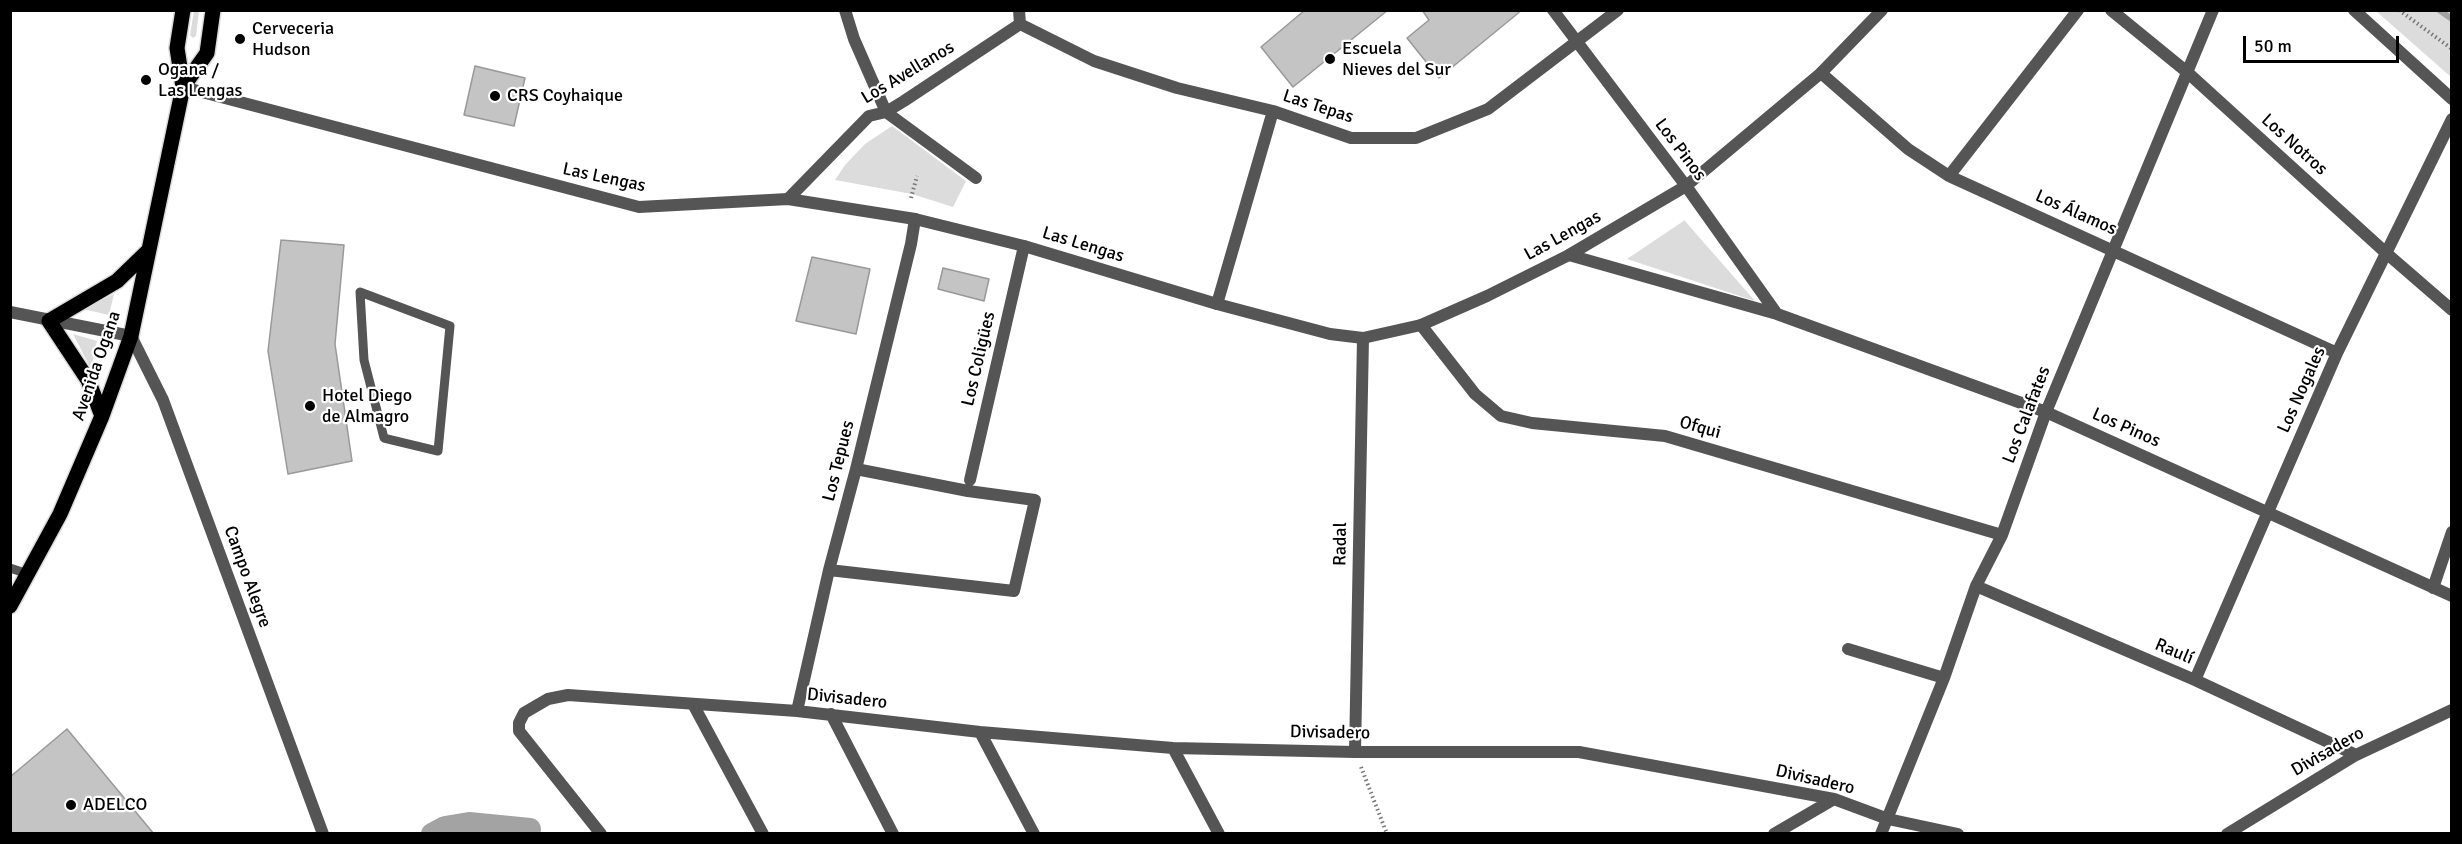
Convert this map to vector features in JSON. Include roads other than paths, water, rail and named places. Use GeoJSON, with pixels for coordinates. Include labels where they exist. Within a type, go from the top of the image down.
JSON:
{"type":"FeatureCollection","features":[{"type":"Feature","properties":{"kind":"main road","name":"Avenida Ogana"},"geometry":{"type":"LineString","coordinates":[[10,606],[60,514],[102,416],[131,336],[183,87],[177,48],[183,10]]}},
{"type":"Feature","properties":{"kind":"main road","name":"Avenida Ogana"},"geometry":{"type":"LineString","coordinates":[[183,87],[207,53],[213,10]]}},
{"type":"Feature","properties":{"kind":"main road"},"geometry":{"type":"LineString","coordinates":[[102,416],[88,380],[49,321],[117,281],[147,252]]}},
{"type":"Feature","properties":{"kind":"street"},"geometry":{"type":"LineString","coordinates":[[845,10],[854,39],[885,112],[976,178]]}},
{"type":"Feature","properties":{"kind":"street"},"geometry":{"type":"LineString","coordinates":[[1019,10],[1020,24]]}},
{"type":"Feature","properties":{"kind":"street","name":"Los Pinos"},"geometry":{"type":"LineString","coordinates":[[1553,10],[1686,186],[1777,314]]}},
{"type":"Feature","properties":{"kind":"street","name":"Las Tepas"},"geometry":{"type":"LineString","coordinates":[[1020,24],[1094,61],[1177,88],[1274,111],[1351,138],[1416,138],[1488,109],[1578,43],[1618,10]]}},
{"type":"Feature","properties":{"kind":"street","name":"Las Lengas"},"geometry":{"type":"LineString","coordinates":[[183,87],[639,207],[788,199],[915,219],[1024,246],[1217,304],[1330,334],[1363,338],[1421,325],[1487,296],[1569,255],[1686,186],[1821,73],[1882,10]]}},
{"type":"Feature","properties":{"kind":"street"},"geometry":{"type":"LineString","coordinates":[[1949,176],[2078,10]]}},
{"type":"Feature","properties":{"kind":"street","name":"Los Notros"},"geometry":{"type":"LineString","coordinates":[[2110,10],[2187,72],[2451,310]]}},
{"type":"Feature","properties":{"kind":"street","name":"Los Calafates"},"geometry":{"type":"LineString","coordinates":[[1881,834],[1944,678],[1976,586],[2002,535],[2046,412],[2213,10]]}},
{"type":"Feature","properties":{"kind":"street"},"geometry":{"type":"LineString","coordinates":[[2354,10],[2451,99]]}},
{"type":"Feature","properties":{"kind":"street","name":"Los Avellanos"},"geometry":{"type":"LineString","coordinates":[[788,199],[869,116],[885,112],[1020,24]]}},
{"type":"Feature","properties":{"kind":"street","name":"Los Álamos"},"geometry":{"type":"LineString","coordinates":[[1821,73],[1908,149],[1949,176],[2337,353]]}},
{"type":"Feature","properties":{"kind":"street"},"geometry":{"type":"LineString","coordinates":[[1217,304],[1274,111]]}},
{"type":"Feature","properties":{"kind":"street","name":"Los Nogales"},"geometry":{"type":"LineString","coordinates":[[2195,680],[2337,353],[2451,119]]}},
{"type":"Feature","properties":{"kind":"street","name":"Los Tepues"},"geometry":{"type":"LineString","coordinates":[[796,711],[911,244],[915,219]]}},
{"type":"Feature","properties":{"kind":"street","name":"Los Coligües"},"geometry":{"type":"LineString","coordinates":[[970,480],[1024,246]]}},
{"type":"Feature","properties":{"kind":"street","name":"Los Pinos"},"geometry":{"type":"LineString","coordinates":[[1569,255],[1777,314],[2046,412],[2451,596]]}},
{"type":"Feature","properties":{"kind":"street"},"geometry":{"type":"LineString","coordinates":[[10,312],[131,336]]}},
{"type":"Feature","properties":{"kind":"street","name":"Ofqui"},"geometry":{"type":"LineString","coordinates":[[1421,325],[1475,394],[1501,416],[1532,423],[1665,436],[2002,535]]}},
{"type":"Feature","properties":{"kind":"street","name":"Campo Alegre"},"geometry":{"type":"LineString","coordinates":[[131,336],[163,400],[323,834]]}},
{"type":"Feature","properties":{"kind":"street","name":"Radal"},"geometry":{"type":"LineString","coordinates":[[1355,752],[1363,338]]}},
{"type":"Feature","properties":{"kind":"street"},"geometry":{"type":"LineString","coordinates":[[829,570],[1014,591],[1035,500],[964,490],[856,469]]}},
{"type":"Feature","properties":{"kind":"street"},"geometry":{"type":"LineString","coordinates":[[2433,588],[2451,532]]}},
{"type":"Feature","properties":{"kind":"street","name":"Raulí"},"geometry":{"type":"LineString","coordinates":[[1976,586],[2195,680],[2355,755]]}},
{"type":"Feature","properties":{"kind":"street"},"geometry":{"type":"LineString","coordinates":[[1848,650],[1944,678]]}},
{"type":"Feature","properties":{"kind":"street","name":"Divisadero"},"geometry":{"type":"LineString","coordinates":[[601,834],[519,731],[519,723],[524,713],[548,699],[568,696],[796,711],[980,732],[1173,748],[1355,752],[1579,752],[1834,799],[1888,819],[1958,834]]}},
{"type":"Feature","properties":{"kind":"street"},"geometry":{"type":"LineString","coordinates":[[694,706],[763,834]]}},
{"type":"Feature","properties":{"kind":"street","name":"Divisadero"},"geometry":{"type":"LineString","coordinates":[[2228,834],[2355,755],[2451,710]]}},
{"type":"Feature","properties":{"kind":"street"},"geometry":{"type":"LineString","coordinates":[[831,714],[893,834]]}},
{"type":"Feature","properties":{"kind":"street"},"geometry":{"type":"LineString","coordinates":[[980,732],[1034,834]]}},
{"type":"Feature","properties":{"kind":"street"},"geometry":{"type":"LineString","coordinates":[[1173,748],[1219,834]]}},
{"type":"Feature","properties":{"kind":"street"},"geometry":{"type":"LineString","coordinates":[[1774,834],[1834,799]]}},
{"type":"Feature","properties":{"kind":"lane"},"geometry":{"type":"LineString","coordinates":[[360,292],[450,326],[438,451],[384,438],[364,360],[360,292]]}},
{"type":"Feature","properties":{"kind":"lane"},"geometry":{"type":"LineString","coordinates":[[10,568],[28,574]]}},
{"type":"Feature","properties":{"kind":"waterway"},"geometry":{"type":"LineString","coordinates":[[2439,10],[2452,19]]}},
{"type":"Feature","properties":{"kind":"waterway"},"geometry":{"type":"LineString","coordinates":[[432,834],[445,827],[469,823],[530,829]]}},
{"type":"Feature","properties":{"kind":"waterway"},"geometry":{"type":"LineString","coordinates":[[530,829],[536,834]]}},
{"type":"Feature","properties":{"kind":"place","name":"Cerveceria Hudson"},"geometry":{"type":"Point","coordinates":[240,39]}},
{"type":"Feature","properties":{"kind":"place","name":"Escuela Nieves del Sur"},"geometry":{"type":"Point","coordinates":[1330,59]}},
{"type":"Feature","properties":{"kind":"place","name":"Ogana / Las Lengas"},"geometry":{"type":"Point","coordinates":[146,80]}},
{"type":"Feature","properties":{"kind":"place","name":"CRS Coyhaique"},"geometry":{"type":"Point","coordinates":[495,96]}},
{"type":"Feature","properties":{"kind":"place","name":"Hotel Diego de Almagro"},"geometry":{"type":"Point","coordinates":[310,406]}},
{"type":"Feature","properties":{"kind":"place","name":"ADELCO"},"geometry":{"type":"Point","coordinates":[71,805]}}]}
